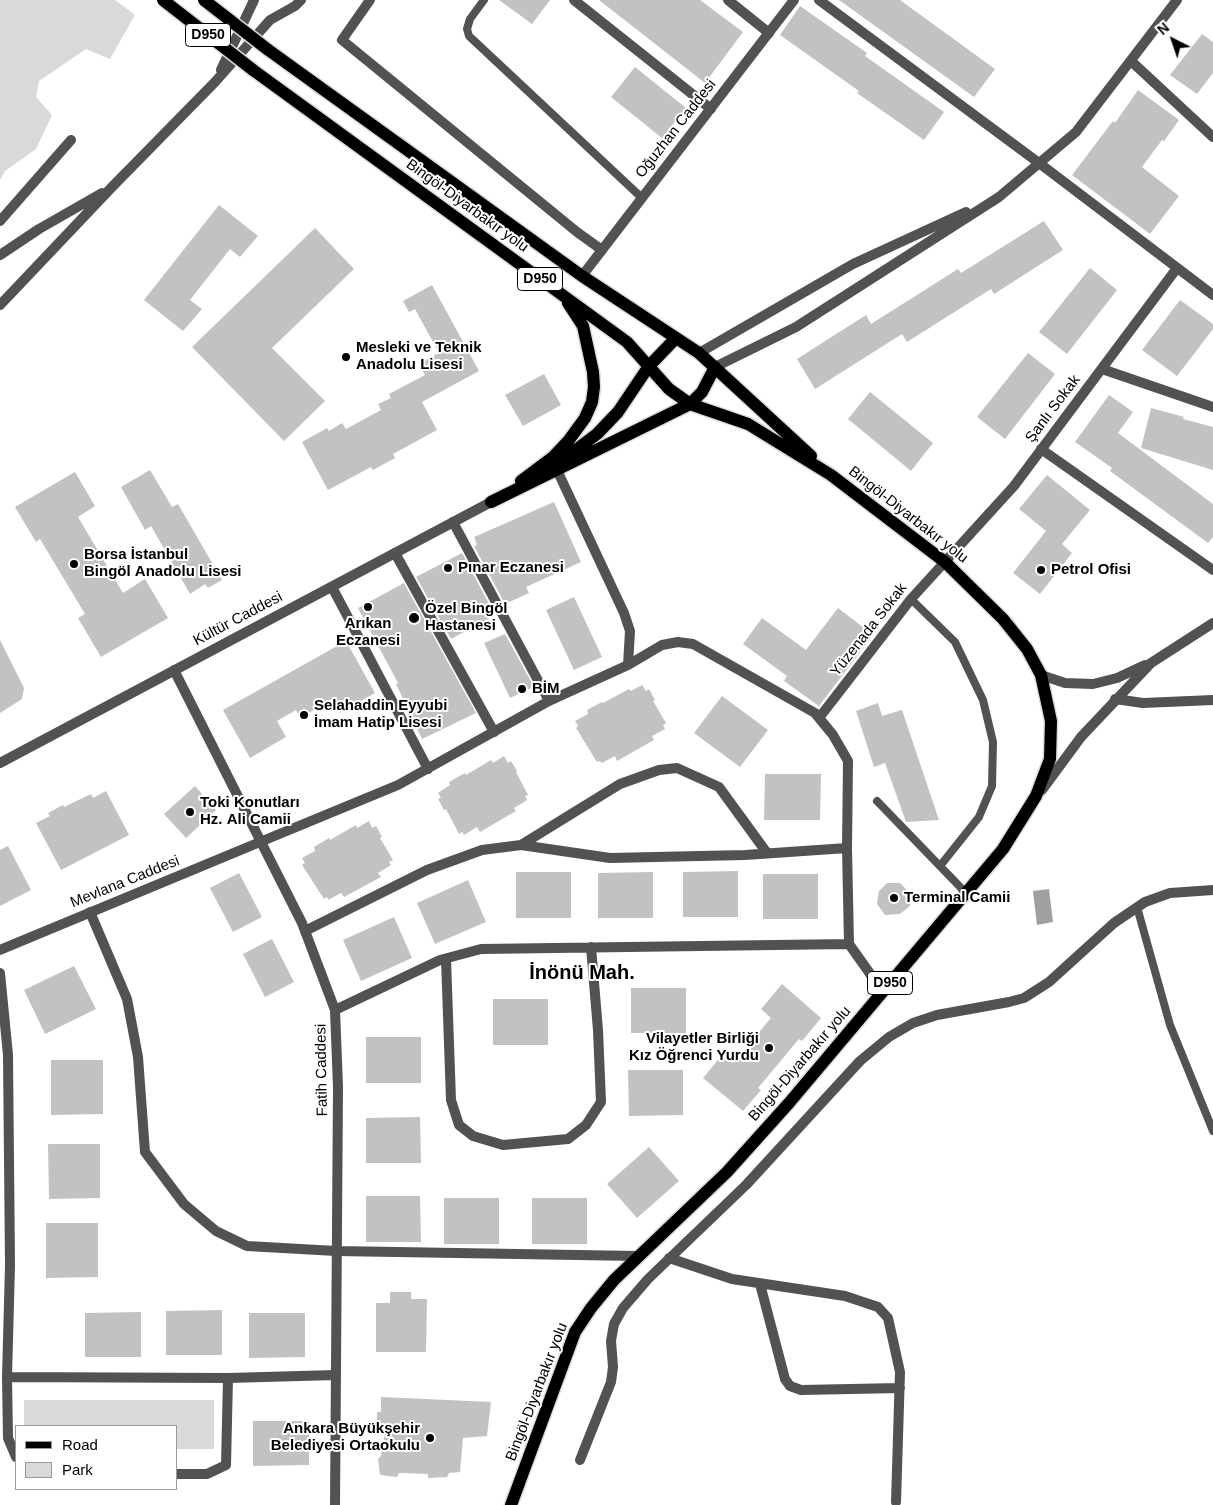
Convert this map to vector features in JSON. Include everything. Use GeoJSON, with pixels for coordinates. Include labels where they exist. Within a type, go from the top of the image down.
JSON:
{"type":"FeatureCollection","features":[{"type":"Feature","properties":{"kind":"main road","name":"Bingöl-Diyarbakır yolu"},"geometry":{"type":"LineString","coordinates":[[162,0],[253,70],[627,342],[669,389],[690,404],[748,424],[831,475],[945,562],[1003,619],[1027,649],[1041,675],[1051,721],[1050,759],[1036,796],[1004,848],[789,1103],[727,1172],[638,1256],[614,1280],[597,1301],[575,1332],[511,1505]]}},
{"type":"Feature","properties":{"kind":"main road","name":"Bingöl-Diyarbakır yolu"},"geometry":{"type":"LineString","coordinates":[[204,0],[267,49],[582,276],[699,353],[831,475]]}},
{"type":"Feature","properties":{"kind":"main road"},"geometry":{"type":"LineString","coordinates":[[491,502],[553,457],[569,440],[585,418],[592,402],[593,372],[583,326],[563,296]]}},
{"type":"Feature","properties":{"kind":"main road"},"geometry":{"type":"LineString","coordinates":[[491,502],[597,434],[618,412],[649,366],[676,338]]}},
{"type":"Feature","properties":{"kind":"main road"},"geometry":{"type":"LineString","coordinates":[[491,502],[690,404],[702,392],[716,367]]}},
{"type":"Feature","properties":{"kind":"street"},"geometry":{"type":"LineString","coordinates":[[215,82],[254,0]]}},
{"type":"Feature","properties":{"kind":"street"},"geometry":{"type":"LineString","coordinates":[[0,305],[215,82],[270,20],[295,6],[301,0]]}},
{"type":"Feature","properties":{"kind":"street"},"geometry":{"type":"LineString","coordinates":[[370,0],[342,40],[602,250]]}},
{"type":"Feature","properties":{"kind":"street"},"geometry":{"type":"LineString","coordinates":[[574,0],[711,109]]}},
{"type":"Feature","properties":{"kind":"street"},"geometry":{"type":"LineString","coordinates":[[728,0],[769,33]]}},
{"type":"Feature","properties":{"kind":"street","name":"Oğuzhan Caddesi"},"geometry":{"type":"LineString","coordinates":[[582,276],[794,0]]}},
{"type":"Feature","properties":{"kind":"street"},"geometry":{"type":"LineString","coordinates":[[819,0],[1039,163],[1213,296]]}},
{"type":"Feature","properties":{"kind":"street"},"geometry":{"type":"LineString","coordinates":[[716,367],[796,327],[999,197],[1076,132],[1177,0]]}},
{"type":"Feature","properties":{"kind":"street"},"geometry":{"type":"LineString","coordinates":[[1131,61],[1213,137]]}},
{"type":"Feature","properties":{"kind":"street"},"geometry":{"type":"LineString","coordinates":[[0,221],[71,140]]}},
{"type":"Feature","properties":{"kind":"street"},"geometry":{"type":"LineString","coordinates":[[0,255],[39,229],[112,187]]}},
{"type":"Feature","properties":{"kind":"street"},"geometry":{"type":"LineString","coordinates":[[699,353],[853,264],[999,197]]}},
{"type":"Feature","properties":{"kind":"street","name":"Şanlı Sokak"},"geometry":{"type":"LineString","coordinates":[[945,562],[1014,486],[1177,268]]}},
{"type":"Feature","properties":{"kind":"street"},"geometry":{"type":"LineString","coordinates":[[1102,368],[1213,408]]}},
{"type":"Feature","properties":{"kind":"street"},"geometry":{"type":"LineString","coordinates":[[1041,449],[1213,570]]}},
{"type":"Feature","properties":{"kind":"street"},"geometry":{"type":"LineString","coordinates":[[557,470],[624,613],[630,631],[628,665]]}},
{"type":"Feature","properties":{"kind":"street","name":"Kültür Caddesi"},"geometry":{"type":"LineString","coordinates":[[0,763],[491,502]]}},
{"type":"Feature","properties":{"kind":"street"},"geometry":{"type":"LineString","coordinates":[[453,522],[549,701]]}},
{"type":"Feature","properties":{"kind":"street"},"geometry":{"type":"LineString","coordinates":[[396,553],[494,732]]}},
{"type":"Feature","properties":{"kind":"street","name":"Yüzenada Sokak"},"geometry":{"type":"LineString","coordinates":[[819,718],[911,599],[945,562]]}},
{"type":"Feature","properties":{"kind":"street"},"geometry":{"type":"LineString","coordinates":[[332,587],[428,769]]}},
{"type":"Feature","properties":{"kind":"street"},"geometry":{"type":"LineString","coordinates":[[1041,675],[1065,683],[1093,684],[1118,678],[1151,663],[1213,623]]}},
{"type":"Feature","properties":{"kind":"street","name":"Mevlana Caddesi"},"geometry":{"type":"LineString","coordinates":[[0,950],[398,785],[549,701],[628,665],[662,645],[678,642],[693,644],[815,713],[833,735],[848,761],[849,944]]}},
{"type":"Feature","properties":{"kind":"street"},"geometry":{"type":"LineString","coordinates":[[1036,796],[1081,737],[1151,663]]}},
{"type":"Feature","properties":{"kind":"street","name":"Fatih Caddesi"},"geometry":{"type":"LineString","coordinates":[[174,670],[305,931],[335,1010],[338,1087],[335,1505]]}},
{"type":"Feature","properties":{"kind":"street"},"geometry":{"type":"LineString","coordinates":[[1115,699],[1144,703],[1213,700]]}},
{"type":"Feature","properties":{"kind":"street"},"geometry":{"type":"LineString","coordinates":[[521,845],[620,784],[660,770],[677,768],[718,786],[767,853]]}},
{"type":"Feature","properties":{"kind":"street"},"geometry":{"type":"LineString","coordinates":[[305,931],[427,870],[482,850],[521,845],[610,858],[767,853],[847,848]]}},
{"type":"Feature","properties":{"kind":"street"},"geometry":{"type":"LineString","coordinates":[[580,1460],[611,1382],[611,1341],[614,1324],[623,1308],[669,1258],[746,1185],[860,1061],[888,1037],[913,1023],[937,1015],[1024,998],[1049,982],[1114,922],[1145,902],[1170,894],[1213,890]]}},
{"type":"Feature","properties":{"kind":"street"},"geometry":{"type":"LineString","coordinates":[[90,912],[127,1000],[138,1057],[145,1152],[184,1204],[216,1231],[247,1246],[336,1251],[638,1256]]}},
{"type":"Feature","properties":{"kind":"street"},"geometry":{"type":"LineString","coordinates":[[335,1010],[446,959],[481,949],[849,944],[883,992]]}},
{"type":"Feature","properties":{"kind":"street"},"geometry":{"type":"LineString","coordinates":[[446,959],[451,1100],[459,1125],[473,1136],[503,1145],[568,1139],[586,1125],[601,1102],[598,1030],[591,947]]}},
{"type":"Feature","properties":{"kind":"street"},"geometry":{"type":"LineString","coordinates":[[0,973],[8,1055],[10,1265],[7,1377],[8,1438],[15,1455]]}},
{"type":"Feature","properties":{"kind":"street"},"geometry":{"type":"LineString","coordinates":[[669,1258],[732,1279],[845,1296],[878,1307],[888,1318],[900,1372],[896,1502]]}},
{"type":"Feature","properties":{"kind":"street"},"geometry":{"type":"LineString","coordinates":[[760,1284],[785,1379],[790,1386],[801,1390],[900,1388]]}},
{"type":"Feature","properties":{"kind":"street"},"geometry":{"type":"LineString","coordinates":[[7,1377],[228,1378],[336,1375]]}},
{"type":"Feature","properties":{"kind":"street"},"geometry":{"type":"LineString","coordinates":[[178,1474],[207,1474],[226,1465],[228,1378]]}},
{"type":"Feature","properties":{"kind":"lane"},"geometry":{"type":"LineString","coordinates":[[484,0],[470,19],[469,36],[642,198]]}},
{"type":"Feature","properties":{"kind":"lane"},"geometry":{"type":"LineString","coordinates":[[911,599],[955,642],[983,700],[993,742],[992,786],[979,817],[940,866]]}},
{"type":"Feature","properties":{"kind":"lane"},"geometry":{"type":"LineString","coordinates":[[877,801],[966,893]]}},
{"type":"Feature","properties":{"kind":"lane"},"geometry":{"type":"LineString","coordinates":[[1137,907],[1170,1025],[1213,1131]]}},
{"type":"Feature","properties":{"kind":"green space"},"geometry":{"type":"Polygon","coordinates":[[[0,0],[115,0],[135,15],[110,59],[86,49],[39,81],[36,97],[52,115],[36,149],[5,171],[0,180],[0,0]]]}},
{"type":"Feature","properties":{"kind":"green space"},"geometry":{"type":"Polygon","coordinates":[[[24,1400],[214,1400],[214,1449],[178,1449],[178,1425],[24,1425],[24,1400]]]}},
{"type":"Feature","properties":{"kind":"shaded area"},"geometry":{"type":"Polygon","coordinates":[[[1049,889],[1053,922],[1037,925],[1033,891],[1049,889]]]}},
{"type":"Feature","properties":{"kind":"building"},"geometry":{"type":"Polygon","coordinates":[[[499,0],[550,0],[532,24],[499,0]]]}},
{"type":"Feature","properties":{"kind":"building"},"geometry":{"type":"Polygon","coordinates":[[[599,0],[700,0],[743,32],[705,83],[599,0]]]}},
{"type":"Feature","properties":{"kind":"building"},"geometry":{"type":"Polygon","coordinates":[[[839,0],[900,0],[995,69],[974,97],[839,0]]]}},
{"type":"Feature","properties":{"kind":"building"},"geometry":{"type":"Polygon","coordinates":[[[800,6],[867,53],[865,56],[944,112],[924,140],[780,35],[800,6]]]}},
{"type":"Feature","properties":{"kind":"building"},"geometry":{"type":"Polygon","coordinates":[[[1202,34],[1213,42],[1213,73],[1197,94],[1170,75],[1202,34]]]}},
{"type":"Feature","properties":{"kind":"building"},"geometry":{"type":"Polygon","coordinates":[[[635,67],[686,108],[662,138],[611,97],[635,67]]]}},
{"type":"Feature","properties":{"kind":"building"},"geometry":{"type":"Polygon","coordinates":[[[1138,90],[1179,120],[1142,167],[1179,196],[1150,234],[1072,175],[1113,121],[1115,123],[1138,90]]]}},
{"type":"Feature","properties":{"kind":"building"},"geometry":{"type":"Polygon","coordinates":[[[219,205],[258,236],[240,257],[230,249],[190,300],[202,309],[183,331],[144,300],[219,205]]]}},
{"type":"Feature","properties":{"kind":"building"},"geometry":{"type":"Polygon","coordinates":[[[1044,221],[1063,250],[994,294],[991,289],[907,342],[902,334],[815,389],[797,359],[866,315],[871,324],[958,269],[961,273],[1044,221]]]}},
{"type":"Feature","properties":{"kind":"building"},"geometry":{"type":"Polygon","coordinates":[[[315,228],[354,269],[272,348],[325,401],[284,441],[192,347],[315,228]]]}},
{"type":"Feature","properties":{"kind":"building"},"geometry":{"type":"Polygon","coordinates":[[[1090,268],[1117,290],[1067,354],[1039,332],[1090,268]]]}},
{"type":"Feature","properties":{"kind":"building"},"geometry":{"type":"Polygon","coordinates":[[[432,285],[479,371],[422,402],[437,430],[393,454],[395,458],[373,470],[371,467],[328,490],[302,442],[327,428],[329,431],[342,423],[346,429],[381,410],[378,404],[391,398],[389,394],[425,375],[419,364],[439,353],[415,309],[409,312],[403,301],[432,285]]]}},
{"type":"Feature","properties":{"kind":"building"},"geometry":{"type":"Polygon","coordinates":[[[1180,300],[1213,324],[1213,329],[1177,376],[1142,350],[1180,300]]]}},
{"type":"Feature","properties":{"kind":"building"},"geometry":{"type":"Polygon","coordinates":[[[1028,353],[1055,374],[1005,439],[977,417],[1028,353]]]}},
{"type":"Feature","properties":{"kind":"building"},"geometry":{"type":"Polygon","coordinates":[[[544,374],[561,405],[523,426],[505,395],[544,374]]]}},
{"type":"Feature","properties":{"kind":"building"},"geometry":{"type":"Polygon","coordinates":[[[870,392],[933,443],[911,471],[848,419],[870,392]]]}},
{"type":"Feature","properties":{"kind":"building"},"geometry":{"type":"Polygon","coordinates":[[[1109,395],[1133,412],[1118,433],[1213,504],[1213,537],[1208,543],[1110,471],[1112,468],[1075,442],[1109,395]]]}},
{"type":"Feature","properties":{"kind":"building"},"geometry":{"type":"Polygon","coordinates":[[[1151,408],[1213,427],[1213,470],[1141,448],[1151,408]]]}},
{"type":"Feature","properties":{"kind":"building"},"geometry":{"type":"Polygon","coordinates":[[[150,470],[172,507],[178,504],[222,580],[208,588],[205,584],[190,594],[151,526],[145,530],[121,487],[150,470]]]}},
{"type":"Feature","properties":{"kind":"building"},"geometry":{"type":"Polygon","coordinates":[[[75,472],[95,506],[78,517],[123,593],[145,579],[168,618],[101,657],[78,618],[85,614],[40,539],[36,542],[15,507],[75,472]]]}},
{"type":"Feature","properties":{"kind":"building"},"geometry":{"type":"Polygon","coordinates":[[[1047,475],[1090,510],[1062,544],[1072,553],[1040,594],[1013,573],[1046,531],[1019,509],[1047,475]]]}},
{"type":"Feature","properties":{"kind":"building"},"geometry":{"type":"Polygon","coordinates":[[[554,502],[581,562],[526,587],[529,593],[505,604],[474,546],[477,545],[474,537],[554,502]]]}},
{"type":"Feature","properties":{"kind":"building"},"geometry":{"type":"Polygon","coordinates":[[[462,553],[495,615],[451,639],[416,577],[462,553]]]}},
{"type":"Feature","properties":{"kind":"building"},"geometry":{"type":"Polygon","coordinates":[[[404,583],[476,713],[422,739],[396,684],[398,683],[358,608],[404,583]]]}},
{"type":"Feature","properties":{"kind":"building"},"geometry":{"type":"Polygon","coordinates":[[[574,597],[602,657],[574,670],[546,610],[574,597]]]}},
{"type":"Feature","properties":{"kind":"building"},"geometry":{"type":"Polygon","coordinates":[[[838,608],[873,635],[819,706],[784,681],[787,676],[743,644],[762,618],[806,650],[838,608]]]}},
{"type":"Feature","properties":{"kind":"building"},"geometry":{"type":"Polygon","coordinates":[[[505,634],[534,687],[510,698],[484,643],[505,634]]]}},
{"type":"Feature","properties":{"kind":"building"},"geometry":{"type":"Polygon","coordinates":[[[0,640],[24,688],[22,699],[0,713],[0,640]]]}},
{"type":"Feature","properties":{"kind":"building"},"geometry":{"type":"Polygon","coordinates":[[[346,641],[375,693],[340,713],[332,699],[300,718],[296,710],[277,721],[286,737],[250,758],[223,710],[346,641]]]}},
{"type":"Feature","properties":{"kind":"building"},"geometry":{"type":"Polygon","coordinates":[[[642,685],[646,691],[649,689],[655,700],[653,701],[666,723],[663,725],[665,729],[652,736],[654,740],[617,761],[615,756],[602,763],[600,761],[597,762],[576,728],[578,726],[575,721],[588,714],[587,710],[629,689],[631,691],[642,685]]]}},
{"type":"Feature","properties":{"kind":"building"},"geometry":{"type":"Polygon","coordinates":[[[722,696],[768,730],[740,767],[694,733],[722,696]]]}},
{"type":"Feature","properties":{"kind":"building"},"geometry":{"type":"Polygon","coordinates":[[[878,703],[882,716],[902,710],[939,820],[906,822],[885,763],[874,767],[856,711],[878,703]]]}},
{"type":"Feature","properties":{"kind":"building"},"geometry":{"type":"Polygon","coordinates":[[[504,756],[508,763],[511,761],[517,771],[528,795],[525,796],[527,800],[514,808],[516,811],[480,832],[477,827],[464,835],[462,832],[459,834],[446,809],[444,810],[438,799],[441,798],[438,793],[450,785],[449,782],[465,773],[466,775],[491,760],[493,763],[504,756]]]}},
{"type":"Feature","properties":{"kind":"building"},"geometry":{"type":"Polygon","coordinates":[[[765,774],[821,774],[820,820],[764,820],[765,774]]]}},
{"type":"Feature","properties":{"kind":"building","name":"Toki Konutları Hz. Ali Camii"},"geometry":{"type":"Polygon","coordinates":[[[195,786],[216,810],[186,838],[164,814],[195,786]]]}},
{"type":"Feature","properties":{"kind":"building"},"geometry":{"type":"Polygon","coordinates":[[[106,791],[129,835],[61,870],[36,823],[50,816],[48,813],[63,805],[64,807],[91,794],[93,798],[106,791]]]}},
{"type":"Feature","properties":{"kind":"building"},"geometry":{"type":"Polygon","coordinates":[[[369,821],[372,828],[376,826],[382,837],[380,838],[393,860],[389,862],[391,865],[378,873],[381,877],[344,897],[341,893],[328,900],[327,897],[324,899],[302,865],[305,863],[302,858],[315,851],[314,847],[329,838],[330,840],[356,825],[357,828],[369,821]]]}},
{"type":"Feature","properties":{"kind":"building"},"geometry":{"type":"Polygon","coordinates":[[[8,846],[31,890],[0,906],[0,850],[8,846]]]}},
{"type":"Feature","properties":{"kind":"building"},"geometry":{"type":"Polygon","coordinates":[[[738,871],[738,917],[683,917],[683,872],[738,871]]]}},
{"type":"Feature","properties":{"kind":"building"},"geometry":{"type":"Polygon","coordinates":[[[516,872],[571,872],[571,918],[516,918],[516,872]]]}},
{"type":"Feature","properties":{"kind":"building"},"geometry":{"type":"Polygon","coordinates":[[[653,872],[653,918],[598,918],[598,873],[653,872]]]}},
{"type":"Feature","properties":{"kind":"building"},"geometry":{"type":"Polygon","coordinates":[[[239,873],[262,917],[233,932],[210,888],[239,873]]]}},
{"type":"Feature","properties":{"kind":"building"},"geometry":{"type":"Polygon","coordinates":[[[763,874],[818,874],[818,919],[763,919],[763,874]]]}},
{"type":"Feature","properties":{"kind":"building"},"geometry":{"type":"Polygon","coordinates":[[[468,880],[486,922],[435,944],[417,903],[468,880]]]}},
{"type":"Feature","properties":{"kind":"building","name":"Terminal Camii"},"geometry":{"type":"Polygon","coordinates":[[[887,883],[900,883],[910,893],[910,906],[900,914],[885,915],[877,904],[879,891],[887,883]]]}},
{"type":"Feature","properties":{"kind":"building"},"geometry":{"type":"Polygon","coordinates":[[[394,917],[412,958],[361,981],[343,940],[394,917]]]}},
{"type":"Feature","properties":{"kind":"building"},"geometry":{"type":"Polygon","coordinates":[[[272,939],[294,982],[265,997],[243,954],[272,939]]]}},
{"type":"Feature","properties":{"kind":"building"},"geometry":{"type":"Polygon","coordinates":[[[74,966],[96,1009],[45,1034],[24,990],[74,966]]]}},
{"type":"Feature","properties":{"kind":"building","name":"Vilayetler Birliği Kız Öğrenci Yurdu"},"geometry":{"type":"Polygon","coordinates":[[[782,984],[821,1018],[802,1041],[799,1039],[758,1088],[761,1090],[743,1111],[703,1078],[722,1055],[733,1063],[771,1018],[761,1009],[782,984]]]}},
{"type":"Feature","properties":{"kind":"building"},"geometry":{"type":"Polygon","coordinates":[[[631,988],[686,988],[686,1033],[631,1033],[631,988]]]}},
{"type":"Feature","properties":{"kind":"building"},"geometry":{"type":"Polygon","coordinates":[[[493,999],[548,999],[548,1045],[493,1045],[493,999]]]}},
{"type":"Feature","properties":{"kind":"building"},"geometry":{"type":"Polygon","coordinates":[[[366,1037],[421,1037],[421,1083],[366,1083],[366,1037]]]}},
{"type":"Feature","properties":{"kind":"building"},"geometry":{"type":"Polygon","coordinates":[[[51,1060],[103,1060],[103,1114],[51,1115],[51,1060]]]}},
{"type":"Feature","properties":{"kind":"building"},"geometry":{"type":"Polygon","coordinates":[[[628,1070],[683,1070],[683,1115],[629,1116],[628,1070]]]}},
{"type":"Feature","properties":{"kind":"building"},"geometry":{"type":"Polygon","coordinates":[[[420,1117],[421,1163],[366,1163],[366,1118],[420,1117]]]}},
{"type":"Feature","properties":{"kind":"building"},"geometry":{"type":"Polygon","coordinates":[[[48,1144],[100,1144],[100,1198],[49,1199],[48,1144]]]}},
{"type":"Feature","properties":{"kind":"building"},"geometry":{"type":"Polygon","coordinates":[[[649,1147],[679,1181],[637,1218],[607,1184],[649,1147]]]}},
{"type":"Feature","properties":{"kind":"building"},"geometry":{"type":"Polygon","coordinates":[[[366,1196],[420,1196],[421,1242],[366,1242],[366,1196]]]}},
{"type":"Feature","properties":{"kind":"building"},"geometry":{"type":"Polygon","coordinates":[[[444,1198],[499,1198],[499,1244],[444,1244],[444,1198]]]}},
{"type":"Feature","properties":{"kind":"building"},"geometry":{"type":"Polygon","coordinates":[[[532,1198],[587,1198],[587,1244],[532,1244],[532,1198]]]}},
{"type":"Feature","properties":{"kind":"building"},"geometry":{"type":"Polygon","coordinates":[[[46,1223],[98,1223],[98,1277],[46,1278],[46,1223]]]}},
{"type":"Feature","properties":{"kind":"building"},"geometry":{"type":"Polygon","coordinates":[[[390,1292],[411,1292],[411,1299],[427,1299],[426,1352],[376,1352],[376,1303],[390,1303],[390,1292]]]}},
{"type":"Feature","properties":{"kind":"building"},"geometry":{"type":"Polygon","coordinates":[[[222,1310],[222,1355],[166,1355],[166,1311],[222,1310]]]}},
{"type":"Feature","properties":{"kind":"building"},"geometry":{"type":"Polygon","coordinates":[[[141,1312],[141,1357],[85,1357],[85,1313],[141,1312]]]}},
{"type":"Feature","properties":{"kind":"building"},"geometry":{"type":"Polygon","coordinates":[[[249,1313],[305,1313],[305,1357],[249,1358],[249,1313]]]}},
{"type":"Feature","properties":{"kind":"building"},"geometry":{"type":"Polygon","coordinates":[[[381,1397],[491,1402],[487,1436],[463,1438],[460,1472],[449,1473],[447,1477],[428,1478],[428,1474],[399,1473],[397,1477],[380,1475],[378,1459],[381,1456],[386,1427],[377,1427],[377,1412],[381,1412],[381,1397]]]}},
{"type":"Feature","properties":{"kind":"building"},"geometry":{"type":"Polygon","coordinates":[[[253,1421],[309,1421],[309,1465],[253,1466],[253,1421]]]}},
{"type":"Feature","properties":{"kind":"place","name":"Mesleki ve Teknik Anadolu Lisesi"},"geometry":{"type":"Point","coordinates":[346,357]}},
{"type":"Feature","properties":{"kind":"place","name":"Borsa İstanbul Bingöl Anadolu Lisesi"},"geometry":{"type":"Point","coordinates":[74,564]}},
{"type":"Feature","properties":{"kind":"place","name":"Pınar Eczanesi"},"geometry":{"type":"Point","coordinates":[448,568]}},
{"type":"Feature","properties":{"kind":"place","name":"Petrol Ofisi"},"geometry":{"type":"Point","coordinates":[1041,570]}},
{"type":"Feature","properties":{"kind":"place","name":"Arıkan Eczanesi"},"geometry":{"type":"Point","coordinates":[368,607]}},
{"type":"Feature","properties":{"kind":"place","name":"Özel Bingöl Hastanesi"},"geometry":{"type":"Point","coordinates":[414,618]}},
{"type":"Feature","properties":{"kind":"place","name":"BİM"},"geometry":{"type":"Point","coordinates":[522,689]}},
{"type":"Feature","properties":{"kind":"place","name":"Selahaddin Eyyubi İmam Hatip Lisesi"},"geometry":{"type":"Point","coordinates":[304,715]}},
{"type":"Feature","properties":{"kind":"place","name":"Toki Konutları Hz. Ali Camii"},"geometry":{"type":"Point","coordinates":[190,812]}},
{"type":"Feature","properties":{"kind":"place","name":"Terminal Camii"},"geometry":{"type":"Point","coordinates":[894,898]}},
{"type":"Feature","properties":{"kind":"place","name":"Vilayetler Birliği Kız Öğrenci Yurdu"},"geometry":{"type":"Point","coordinates":[769,1048]}},
{"type":"Feature","properties":{"kind":"place","name":"Ankara Büyükşehir Belediyesi Ortaokulu"},"geometry":{"type":"Point","coordinates":[430,1438]}},
{"type":"Feature","properties":{"kind":"district","name":"İnönü Mah."},"geometry":{"type":"Point","coordinates":[582,973]}}]}
